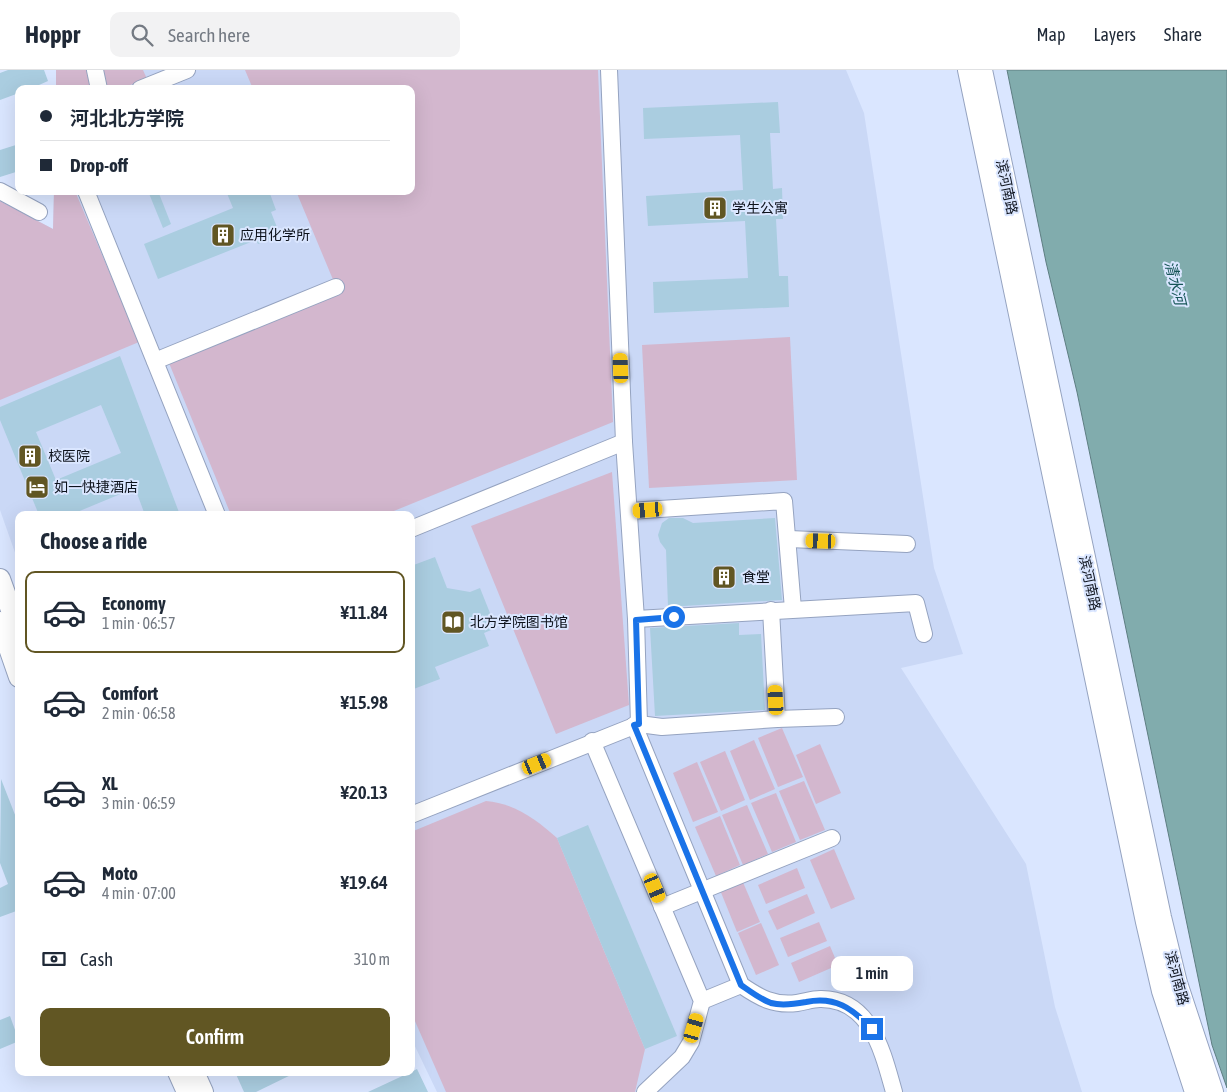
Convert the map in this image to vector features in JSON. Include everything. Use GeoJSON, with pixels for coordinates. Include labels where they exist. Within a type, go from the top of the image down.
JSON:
{"type":"FeatureCollection","features":[{"type":"Feature","properties":{"kind":"main road","name":"滨河南路"},"geometry":{"type":"LineString","coordinates":[[968,70],[1146,922],[1162,991],[1195,1092]]}},
{"type":"Feature","properties":{"kind":"main road","name":"滨河南路"},"geometry":{"type":"LineString","coordinates":[[982,70],[1161,917],[1176,983],[1213,1092]]}},
{"type":"Feature","properties":{"kind":"main road"},"geometry":{"type":"LineString","coordinates":[[2,592],[15,623]]}},
{"type":"Feature","properties":{"kind":"main road"},"geometry":{"type":"LineString","coordinates":[[0,622],[15,665]]}},
{"type":"Feature","properties":{"kind":"main road"},"geometry":{"type":"LineString","coordinates":[[180,1076],[187,1092]]}},
{"type":"Feature","properties":{"kind":"main road"},"geometry":{"type":"LineString","coordinates":[[196,1076],[203,1092]]}},
{"type":"Feature","properties":{"kind":"lane"},"geometry":{"type":"LineString","coordinates":[[95,70],[98,85]]}},
{"type":"Feature","properties":{"kind":"lane"},"geometry":{"type":"LineString","coordinates":[[150,85],[187,70]]}},
{"type":"Feature","properties":{"kind":"lane"},"geometry":{"type":"LineString","coordinates":[[609,70],[624,442],[636,620],[636,725],[741,985],[771,1002],[782,1004],[820,999],[838,1001],[856,1012],[872,1029],[881,1046],[894,1092]]}},
{"type":"Feature","properties":{"kind":"lane"},"geometry":{"type":"LineString","coordinates":[[0,191],[39,212]]}},
{"type":"Feature","properties":{"kind":"lane"},"geometry":{"type":"LineString","coordinates":[[88,195],[214,511]]}},
{"type":"Feature","properties":{"kind":"lane"},"geometry":{"type":"LineString","coordinates":[[155,361],[336,287]]}},
{"type":"Feature","properties":{"kind":"lane"},"geometry":{"type":"LineString","coordinates":[[415,526],[624,442]]}},
{"type":"Feature","properties":{"kind":"lane"},"geometry":{"type":"LineString","coordinates":[[629,511],[784,501],[789,540],[793,609]]}},
{"type":"Feature","properties":{"kind":"lane"},"geometry":{"type":"LineString","coordinates":[[789,540],[906,544]]}},
{"type":"Feature","properties":{"kind":"lane"},"geometry":{"type":"LineString","coordinates":[[636,620],[771,610],[916,603],[924,634]]}},
{"type":"Feature","properties":{"kind":"lane"},"geometry":{"type":"LineString","coordinates":[[771,610],[777,718]]}},
{"type":"Feature","properties":{"kind":"lane"},"geometry":{"type":"LineString","coordinates":[[415,813],[636,725],[662,727],[777,718],[836,717]]}},
{"type":"Feature","properties":{"kind":"lane"},"geometry":{"type":"LineString","coordinates":[[592,741],[702,1001],[691,1042],[682,1057],[645,1092]]}},
{"type":"Feature","properties":{"kind":"lane"},"geometry":{"type":"LineString","coordinates":[[662,907],[832,838]]}},
{"type":"Feature","properties":{"kind":"lane"},"geometry":{"type":"LineString","coordinates":[[702,1001],[741,985]]}},
{"type":"Feature","properties":{"kind":"shaded area"},"geometry":{"type":"Polygon","coordinates":[[[56,70],[846,70],[864,113],[934,568],[963,654],[901,668],[1026,864],[1055,1007],[1082,1092],[437,1092],[415,1046],[415,511],[15,511],[15,553],[0,510],[0,201],[53,229],[54,195],[415,195],[415,85],[56,85],[56,70]]]}},
{"type":"Feature","properties":{"kind":"shaded area"},"geometry":{"type":"Polygon","coordinates":[[[56,70],[143,70],[147,79],[130,85],[56,85],[56,70]]]}},
{"type":"Feature","properties":{"kind":"shaded area"},"geometry":{"type":"Polygon","coordinates":[[[245,70],[598,70],[613,422],[394,511],[229,511],[169,363],[339,294],[298,195],[415,195],[415,85],[251,85],[245,70]]]}},
{"type":"Feature","properties":{"kind":"shaded area"},"geometry":{"type":"Polygon","coordinates":[[[54,195],[77,195],[139,342],[0,400],[0,201],[53,229],[54,195]]]}},
{"type":"Feature","properties":{"kind":"shaded area"},"geometry":{"type":"Polygon","coordinates":[[[790,337],[797,480],[649,488],[642,345],[790,337]]]}},
{"type":"Feature","properties":{"kind":"shaded area"},"geometry":{"type":"Polygon","coordinates":[[[612,472],[629,705],[556,734],[471,526],[612,472]]]}},
{"type":"Feature","properties":{"kind":"shaded area"},"geometry":{"type":"Polygon","coordinates":[[[782,728],[803,777],[778,787],[758,738],[782,728]]]}},
{"type":"Feature","properties":{"kind":"shaded area"},"geometry":{"type":"Polygon","coordinates":[[[754,740],[775,789],[750,800],[730,751],[754,740]]]}},
{"type":"Feature","properties":{"kind":"shaded area"},"geometry":{"type":"Polygon","coordinates":[[[820,744],[841,793],[816,804],[796,755],[820,744]]]}},
{"type":"Feature","properties":{"kind":"shaded area"},"geometry":{"type":"Polygon","coordinates":[[[725,751],[745,800],[721,811],[700,762],[725,751]]]}},
{"type":"Feature","properties":{"kind":"shaded area"},"geometry":{"type":"Polygon","coordinates":[[[697,762],[718,812],[693,822],[673,773],[697,762]]]}},
{"type":"Feature","properties":{"kind":"shaded area"},"geometry":{"type":"Polygon","coordinates":[[[804,781],[825,830],[800,840],[779,791],[804,781]]]}},
{"type":"Feature","properties":{"kind":"shaded area"},"geometry":{"type":"Polygon","coordinates":[[[776,793],[796,842],[772,852],[751,803],[776,793]]]}},
{"type":"Feature","properties":{"kind":"shaded area"},"geometry":{"type":"Polygon","coordinates":[[[486,801],[496,802],[515,809],[541,825],[557,838],[645,1049],[635,1092],[446,1092],[415,1021],[415,830],[486,801]]]}},
{"type":"Feature","properties":{"kind":"shaded area"},"geometry":{"type":"Polygon","coordinates":[[[747,805],[768,854],[743,865],[722,815],[747,805]]]}},
{"type":"Feature","properties":{"kind":"shaded area"},"geometry":{"type":"Polygon","coordinates":[[[720,816],[740,865],[716,876],[695,827],[720,816]]]}},
{"type":"Feature","properties":{"kind":"shaded area"},"geometry":{"type":"Polygon","coordinates":[[[834,849],[855,899],[831,909],[810,860],[834,849]]]}},
{"type":"Feature","properties":{"kind":"shaded area"},"geometry":{"type":"Polygon","coordinates":[[[797,868],[805,888],[766,904],[758,885],[797,868]]]}},
{"type":"Feature","properties":{"kind":"shaded area"},"geometry":{"type":"Polygon","coordinates":[[[742,880],[760,922],[737,932],[720,890],[742,880]]]}},
{"type":"Feature","properties":{"kind":"shaded area"},"geometry":{"type":"Polygon","coordinates":[[[807,894],[815,913],[777,930],[768,911],[807,894]]]}},
{"type":"Feature","properties":{"kind":"shaded area"},"geometry":{"type":"Polygon","coordinates":[[[819,922],[827,941],[788,957],[780,938],[819,922]]]}},
{"type":"Feature","properties":{"kind":"shaded area"},"geometry":{"type":"Polygon","coordinates":[[[761,923],[779,965],[756,975],[738,933],[761,923]]]}},
{"type":"Feature","properties":{"kind":"shaded area"},"geometry":{"type":"Polygon","coordinates":[[[830,946],[838,965],[799,982],[791,963],[830,946]]]}},
{"type":"Feature","properties":{"kind":"water","name":"清水河"},"geometry":{"type":"Polygon","coordinates":[[[1007,70],[1227,70],[1227,1088],[1212,1045],[1077,392],[1046,262],[1007,70]]]}},
{"type":"Feature","properties":{"kind":"building"},"geometry":{"type":"Polygon","coordinates":[[[8,70],[44,70],[48,81],[39,85],[15,85],[15,94],[0,100],[0,73],[8,70]]]}},
{"type":"Feature","properties":{"kind":"building","name":"学生公寓"},"geometry":{"type":"Polygon","coordinates":[[[778,102],[780,133],[770,133],[773,189],[782,188],[783,219],[776,219],[779,276],[788,276],[789,307],[654,313],[653,282],[748,278],[745,221],[648,226],[646,196],[743,190],[740,135],[644,139],[643,108],[778,102]]]}},
{"type":"Feature","properties":{"kind":"building"},"geometry":{"type":"Polygon","coordinates":[[[15,145],[15,172],[0,177],[0,150],[15,145]]]}},
{"type":"Feature","properties":{"kind":"building"},"geometry":{"type":"Polygon","coordinates":[[[150,195],[160,195],[171,224],[163,228],[150,195]]]}},
{"type":"Feature","properties":{"kind":"building","name":"应用化学所"},"geometry":{"type":"Polygon","coordinates":[[[228,195],[270,195],[276,210],[271,212],[280,235],[258,244],[256,240],[158,279],[144,244],[233,208],[228,195]]]}},
{"type":"Feature","properties":{"kind":"building"},"geometry":{"type":"Polygon","coordinates":[[[120,356],[178,511],[144,511],[135,488],[80,511],[37,511],[0,420],[0,407],[120,356]],[[101,405],[36,432],[56,480],[121,453],[101,405]]]}},
{"type":"Feature","properties":{"kind":"building","name":"食堂"},"geometry":{"type":"Polygon","coordinates":[[[669,518],[683,518],[693,523],[775,518],[782,600],[668,607],[666,550],[660,542],[658,535],[662,523],[669,518]]]}},
{"type":"Feature","properties":{"kind":"building","name":"北方学院图书馆"},"geometry":{"type":"Polygon","coordinates":[[[435,557],[447,588],[470,592],[480,588],[496,628],[484,633],[489,646],[435,667],[440,679],[415,688],[415,564],[435,557]]]}},
{"type":"Feature","properties":{"kind":"building"},"geometry":{"type":"Polygon","coordinates":[[[739,623],[739,635],[761,634],[765,710],[655,716],[650,628],[739,623]]]}},
{"type":"Feature","properties":{"kind":"building"},"geometry":{"type":"Polygon","coordinates":[[[1,779],[15,815],[15,911],[0,917],[0,888],[8,884],[0,863],[1,779]]]}},
{"type":"Feature","properties":{"kind":"building"},"geometry":{"type":"Polygon","coordinates":[[[588,825],[677,1036],[645,1049],[557,838],[588,825]]]}},
{"type":"Feature","properties":{"kind":"building"},"geometry":{"type":"Polygon","coordinates":[[[10,1016],[15,1030],[15,1043],[0,1049],[0,1020],[10,1016]]]}},
{"type":"Feature","properties":{"kind":"building"},"geometry":{"type":"Polygon","coordinates":[[[417,1069],[428,1092],[368,1092],[402,1076],[415,1076],[415,1070],[417,1069]]]}},
{"type":"Feature","properties":{"kind":"building"},"geometry":{"type":"Polygon","coordinates":[[[237,1076],[289,1076],[256,1092],[244,1092],[237,1076]]]}},
{"type":"Feature","properties":{"kind":"place","name":"学生公寓"},"geometry":{"type":"Point","coordinates":[715,208]}},
{"type":"Feature","properties":{"kind":"place","name":"应用化学所"},"geometry":{"type":"Point","coordinates":[223,235]}},
{"type":"Feature","properties":{"kind":"place","name":"校医院"},"geometry":{"type":"Point","coordinates":[30,456]}},
{"type":"Feature","properties":{"kind":"place","name":"如一快捷酒店"},"geometry":{"type":"Point","coordinates":[37,487]}},
{"type":"Feature","properties":{"kind":"place","name":"食堂"},"geometry":{"type":"Point","coordinates":[724,577]}},
{"type":"Feature","properties":{"kind":"place","name":"北方学院图书馆"},"geometry":{"type":"Point","coordinates":[453,622]}},
{"type":"Feature","properties":{"kind":"route"},"geometry":{"type":"LineString","coordinates":[[674,617],[636,620],[639,724],[634,725],[741,985],[756,996],[782,1004],[820,999],[838,1001],[856,1012],[872,1029]]}}]}
